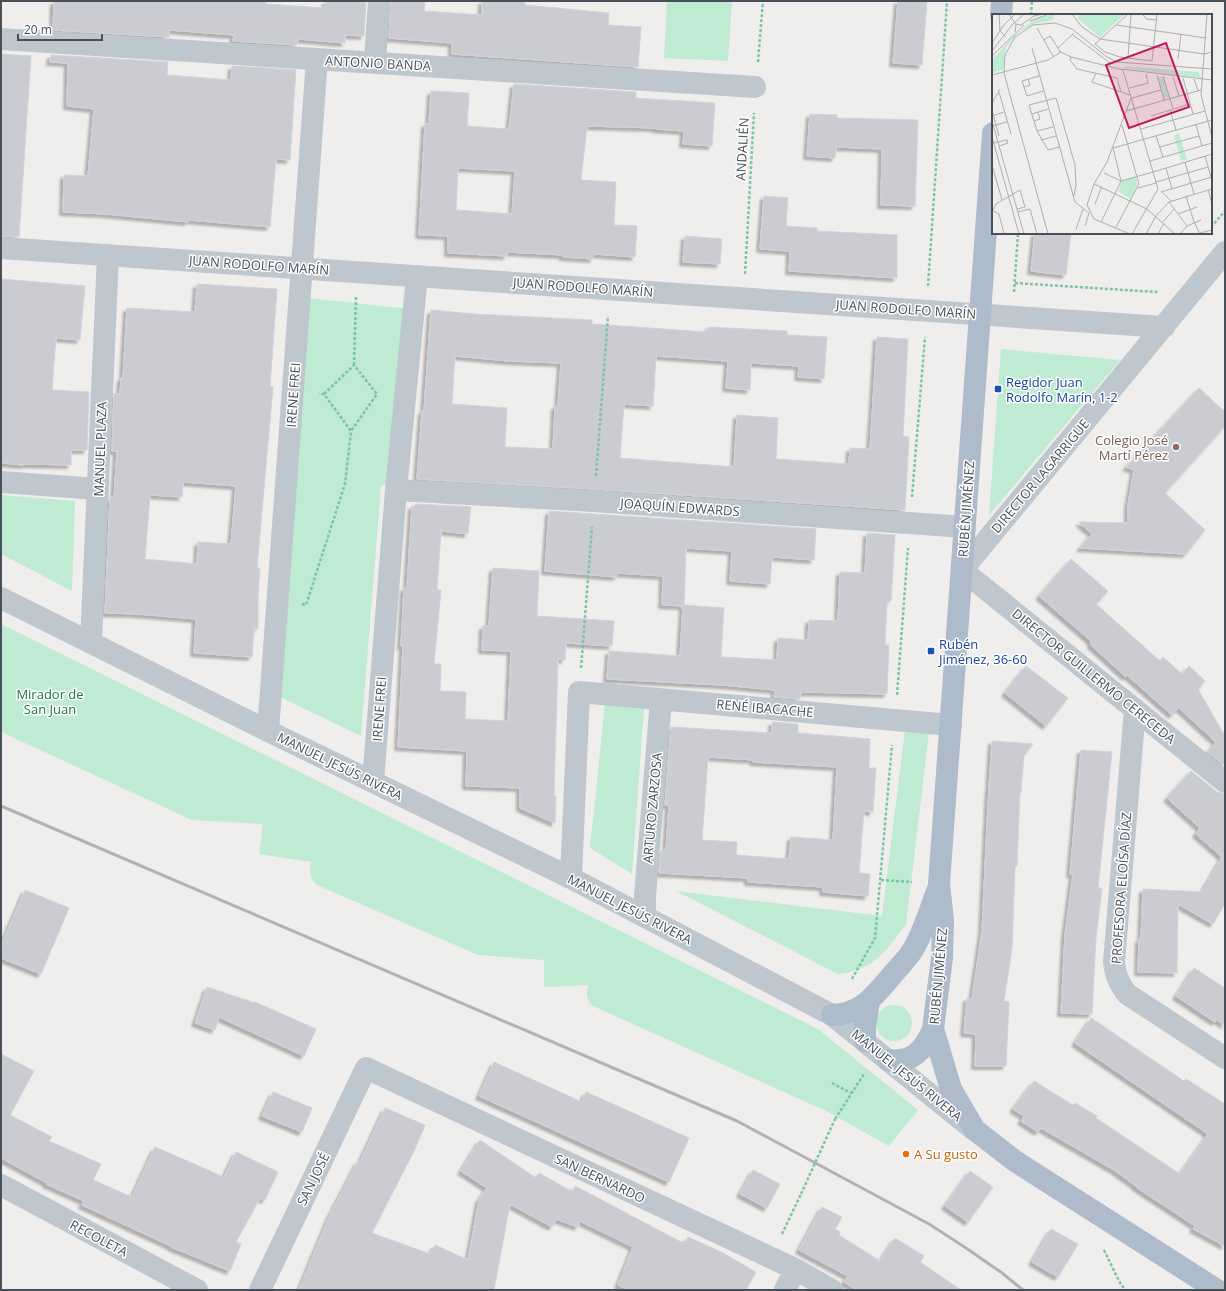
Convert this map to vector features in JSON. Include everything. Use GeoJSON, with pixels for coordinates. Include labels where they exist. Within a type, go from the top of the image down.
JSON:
{"type":"FeatureCollection","features":[{"type":"Feature","properties":{"kind":"main road"},"geometry":{"type":"LineString","coordinates":[[1002,1],[1002,14]]}},
{"type":"Feature","properties":{"kind":"main road","name":"RUBÉN JIMÉNEZ"},"geometry":{"type":"LineString","coordinates":[[975,1130],[951,1089],[933,1030],[942,958],[943,920],[939,884],[992,147]]}},
{"type":"Feature","properties":{"kind":"main road","name":"RUBÉN JIMÉNEZ"},"geometry":{"type":"LineString","coordinates":[[832,1015],[853,1011],[870,1001],[914,949],[926,924],[939,884]]}},
{"type":"Feature","properties":{"kind":"main road"},"geometry":{"type":"LineString","coordinates":[[870,1001],[864,1027],[877,1051],[896,1061],[907,1059],[919,1052],[928,1042],[933,1030]]}},
{"type":"Feature","properties":{"kind":"main road","name":"MANUEL JESÚS RIVERA"},"geometry":{"type":"LineString","coordinates":[[975,1130],[1015,1161],[1217,1290]]}},
{"type":"Feature","properties":{"kind":"street"},"geometry":{"type":"LineString","coordinates":[[375,62],[379,1]]}},
{"type":"Feature","properties":{"kind":"street","name":"ANTONIO BANDA"},"geometry":{"type":"LineString","coordinates":[[1,39],[755,87]]}},
{"type":"Feature","properties":{"kind":"street","name":"IRENE FREI"},"geometry":{"type":"LineString","coordinates":[[268,732],[317,59]]}},
{"type":"Feature","properties":{"kind":"street","name":"JUAN RODOLFO MARÍN"},"geometry":{"type":"LineString","coordinates":[[1,248],[1164,327]]}},
{"type":"Feature","properties":{"kind":"street","name":"DIRECTOR LAGARRIGUE"},"geometry":{"type":"LineString","coordinates":[[962,570],[1225,252]]}},
{"type":"Feature","properties":{"kind":"street","name":"MANUEL PLAZA"},"geometry":{"type":"LineString","coordinates":[[91,643],[108,255]]}},
{"type":"Feature","properties":{"kind":"street","name":"IRENE FREI"},"geometry":{"type":"LineString","coordinates":[[373,782],[396,490],[418,276]]}},
{"type":"Feature","properties":{"kind":"street"},"geometry":{"type":"LineString","coordinates":[[1,482],[98,489]]}},
{"type":"Feature","properties":{"kind":"street","name":"JOAQUÍN EDWARDS"},"geometry":{"type":"LineString","coordinates":[[396,490],[594,501],[965,527]]}},
{"type":"Feature","properties":{"kind":"street","name":"DIRECTOR GUILLERMO CERECEDA"},"geometry":{"type":"LineString","coordinates":[[962,570],[1225,782]]}},
{"type":"Feature","properties":{"kind":"street","name":"MANUEL JESÚS RIVERA"},"geometry":{"type":"LineString","coordinates":[[1,598],[268,732],[571,878],[832,1015],[975,1130]]}},
{"type":"Feature","properties":{"kind":"street","name":"RENÉ IBACACHE"},"geometry":{"type":"LineString","coordinates":[[571,878],[579,692],[951,725]]}},
{"type":"Feature","properties":{"kind":"street","name":"ARTURO ZARZOSA"},"geometry":{"type":"LineString","coordinates":[[645,916],[645,896],[661,700]]}},
{"type":"Feature","properties":{"kind":"street","name":"PROFESORA ELOÍSA DÍAZ"},"geometry":{"type":"LineString","coordinates":[[1136,709],[1114,962],[1115,974],[1120,985],[1127,994],[1225,1058]]}},
{"type":"Feature","properties":{"kind":"street","name":"SAN BERNARDO"},"geometry":{"type":"LineString","coordinates":[[366,1068],[795,1269],[832,1290]]}},
{"type":"Feature","properties":{"kind":"street","name":"SAN JOSÉ"},"geometry":{"type":"LineString","coordinates":[[260,1290],[366,1068]]}},
{"type":"Feature","properties":{"kind":"street","name":"RECOLETA"},"geometry":{"type":"LineString","coordinates":[[1,1185],[197,1290]]}},
{"type":"Feature","properties":{"kind":"street"},"geometry":{"type":"LineString","coordinates":[[785,1290],[795,1269]]}},
{"type":"Feature","properties":{"kind":"path","name":"ANDALIÉN"},"geometry":{"type":"LineString","coordinates":[[744,298],[755,87],[763,1]]}},
{"type":"Feature","properties":{"kind":"path"},"geometry":{"type":"LineString","coordinates":[[1031,14],[1032,1]]}},
{"type":"Feature","properties":{"kind":"path"},"geometry":{"type":"LineString","coordinates":[[1212,226],[1225,211]]}},
{"type":"Feature","properties":{"kind":"path"},"geometry":{"type":"LineString","coordinates":[[1013,317],[1018,234]]}},
{"type":"Feature","properties":{"kind":"path"},"geometry":{"type":"LineString","coordinates":[[277,603],[306,605],[345,484],[351,431],[377,394],[354,364],[356,272]]}},
{"type":"Feature","properties":{"kind":"path"},"geometry":{"type":"LineString","coordinates":[[1015,283],[1156,292],[1161,286]]}},
{"type":"Feature","properties":{"kind":"path"},"geometry":{"type":"LineString","coordinates":[[324,394],[354,364]]}},
{"type":"Feature","properties":{"kind":"path"},"geometry":{"type":"LineString","coordinates":[[293,390],[324,394],[351,431]]}},
{"type":"Feature","properties":{"kind":"path"},"geometry":{"type":"LineString","coordinates":[[881,880],[939,884]]}},
{"type":"Feature","properties":{"kind":"path"},"geometry":{"type":"LineString","coordinates":[[770,1258],[836,1119],[877,1051]]}},
{"type":"Feature","properties":{"kind":"path"},"geometry":{"type":"LineString","coordinates":[[832,1083],[851,1093]]}},
{"type":"Feature","properties":{"kind":"green space"},"geometry":{"type":"Polygon","coordinates":[[[667,1],[732,1],[728,61],[664,58],[667,1]]]}},
{"type":"Feature","properties":{"kind":"green space"},"geometry":{"type":"Polygon","coordinates":[[[307,298],[410,309],[394,480],[381,486],[361,736],[278,696],[307,298]]]}},
{"type":"Feature","properties":{"kind":"green space"},"geometry":{"type":"Polygon","coordinates":[[[1001,349],[1120,360],[989,515],[1001,349]]]}},
{"type":"Feature","properties":{"kind":"green space"},"geometry":{"type":"Polygon","coordinates":[[[1,495],[75,501],[72,591],[1,554],[1,495]]]}},
{"type":"Feature","properties":{"kind":"green space","name":"Mirador de San Juan"},"geometry":{"type":"Polygon","coordinates":[[[1,624],[818,1029],[918,1110],[889,1146],[826,1111],[593,1006],[587,996],[588,985],[544,987],[544,960],[478,955],[317,885],[311,875],[311,862],[259,854],[263,824],[192,820],[1,732],[1,624]]]}},
{"type":"Feature","properties":{"kind":"green space"},"geometry":{"type":"Polygon","coordinates":[[[605,704],[644,708],[632,874],[590,848],[605,704]]]}},
{"type":"Feature","properties":{"kind":"green space"},"geometry":{"type":"Polygon","coordinates":[[[905,730],[929,733],[906,924],[885,951],[872,962],[854,971],[838,974],[676,891],[882,916],[905,730]]]}},
{"type":"Feature","properties":{"kind":"green space"},"geometry":{"type":"Polygon","coordinates":[[[898,1005],[907,1010],[911,1016],[911,1030],[907,1036],[898,1041],[890,1041],[881,1036],[877,1030],[876,1019],[881,1010],[887,1006],[898,1005]]]}},
{"type":"Feature","properties":{"kind":"building"},"geometry":{"type":"Polygon","coordinates":[[[54,1],[266,1],[266,4],[325,8],[326,1],[366,1],[364,36],[345,35],[345,43],[298,39],[297,45],[233,41],[234,35],[169,30],[169,37],[53,30],[54,1]]]}},
{"type":"Feature","properties":{"kind":"building"},"geometry":{"type":"Polygon","coordinates":[[[391,1],[425,1],[424,11],[482,15],[482,1],[525,1],[525,5],[609,13],[608,25],[641,27],[638,67],[452,54],[452,43],[389,38],[391,1]]]}},
{"type":"Feature","properties":{"kind":"building"},"geometry":{"type":"Polygon","coordinates":[[[898,1],[927,1],[922,65],[893,63],[898,1]]]}},
{"type":"Feature","properties":{"kind":"building"},"geometry":{"type":"Polygon","coordinates":[[[1,54],[31,56],[19,237],[1,236],[1,54]]]}},
{"type":"Feature","properties":{"kind":"building"},"geometry":{"type":"Polygon","coordinates":[[[51,55],[168,62],[167,75],[231,80],[232,66],[296,70],[290,160],[276,159],[270,227],[63,212],[64,175],[88,176],[94,109],[67,106],[68,63],[50,62],[51,55]]]}},
{"type":"Feature","properties":{"kind":"building"},"geometry":{"type":"Polygon","coordinates":[[[514,84],[636,92],[636,98],[715,103],[712,146],[683,144],[684,131],[656,128],[587,126],[581,180],[616,182],[614,225],[637,226],[635,257],[594,254],[593,259],[563,257],[563,255],[507,252],[507,256],[448,253],[448,236],[419,235],[425,124],[429,124],[431,91],[469,93],[467,126],[509,129],[514,84]],[[458,168],[456,210],[512,214],[515,171],[458,168]]]}},
{"type":"Feature","properties":{"kind":"building"},"geometry":{"type":"Polygon","coordinates":[[[810,114],[837,115],[837,118],[918,120],[915,206],[881,205],[882,149],[836,147],[835,158],[807,156],[810,114]]]}},
{"type":"Feature","properties":{"kind":"building"},"geometry":{"type":"Polygon","coordinates":[[[764,196],[788,198],[786,226],[817,228],[817,231],[897,235],[897,278],[789,271],[790,251],[760,249],[764,196]]]}},
{"type":"Feature","properties":{"kind":"building"},"geometry":{"type":"Polygon","coordinates":[[[1035,234],[1071,234],[1066,275],[1031,271],[1035,234]]]}},
{"type":"Feature","properties":{"kind":"building"},"geometry":{"type":"Polygon","coordinates":[[[685,236],[722,239],[720,264],[683,262],[685,236]]]}},
{"type":"Feature","properties":{"kind":"building"},"geometry":{"type":"Polygon","coordinates":[[[1,279],[85,286],[80,340],[56,338],[52,390],[89,392],[87,450],[71,450],[71,465],[24,465],[1,463],[1,279]]]}},
{"type":"Feature","properties":{"kind":"building"},"geometry":{"type":"Polygon","coordinates":[[[197,284],[277,289],[270,387],[273,387],[257,568],[260,568],[258,629],[254,628],[252,657],[194,653],[196,619],[105,613],[110,497],[114,498],[117,451],[112,451],[114,393],[120,394],[121,378],[123,378],[127,308],[195,312],[197,284]],[[183,482],[182,497],[150,495],[145,559],[197,564],[198,542],[231,544],[236,486],[183,482]]]}},
{"type":"Feature","properties":{"kind":"building"},"geometry":{"type":"Polygon","coordinates":[[[431,310],[474,314],[592,320],[592,324],[707,332],[708,327],[787,331],[787,335],[827,337],[824,379],[798,377],[799,366],[751,363],[750,390],[726,388],[728,361],[656,356],[653,406],[624,404],[620,458],[734,467],[737,415],[778,418],[776,459],[849,464],[850,448],[870,449],[877,337],[908,339],[903,436],[909,437],[905,510],[595,489],[417,479],[422,411],[424,411],[431,310]],[[455,356],[452,404],[507,408],[505,447],[553,449],[555,406],[558,406],[561,363],[509,361],[455,356]]]}},
{"type":"Feature","properties":{"kind":"building"},"geometry":{"type":"Polygon","coordinates":[[[1199,388],[1225,412],[1225,426],[1165,493],[1205,530],[1186,554],[1080,548],[1092,534],[1079,522],[1128,523],[1128,505],[1134,470],[1126,467],[1199,388]]]}},
{"type":"Feature","properties":{"kind":"building"},"geometry":{"type":"Polygon","coordinates":[[[416,504],[471,507],[468,534],[441,531],[437,590],[441,590],[434,664],[441,664],[440,691],[466,692],[465,719],[508,721],[511,651],[482,650],[483,626],[489,626],[493,568],[539,571],[537,616],[614,621],[612,646],[566,643],[565,660],[558,659],[554,796],[556,796],[555,823],[520,808],[520,788],[466,786],[467,751],[398,747],[404,588],[407,588],[412,506],[415,506],[416,504]]]}},
{"type":"Feature","properties":{"kind":"building"},"geometry":{"type":"Polygon","coordinates":[[[549,511],[816,529],[814,560],[772,557],[770,584],[730,581],[732,551],[686,548],[684,605],[724,608],[721,657],[777,660],[778,638],[808,640],[809,620],[838,621],[840,572],[865,573],[867,533],[895,535],[891,601],[887,601],[885,645],[889,645],[887,694],[801,692],[800,699],[774,697],[775,690],[722,685],[607,679],[609,651],[680,656],[683,606],[662,605],[663,576],[617,573],[617,577],[545,571],[549,511]]]}},
{"type":"Feature","properties":{"kind":"building"},"geometry":{"type":"Polygon","coordinates":[[[1071,559],[1108,591],[1096,604],[1160,661],[1163,657],[1182,674],[1189,666],[1205,681],[1198,689],[1223,733],[1225,731],[1225,766],[1207,752],[1216,742],[1179,708],[1172,715],[1127,675],[1126,677],[1091,645],[1091,641],[1039,596],[1071,559]]]}},
{"type":"Feature","properties":{"kind":"building"},"geometry":{"type":"Polygon","coordinates":[[[1026,666],[1068,698],[1046,726],[1005,693],[1026,666]]]}},
{"type":"Feature","properties":{"kind":"building"},"geometry":{"type":"Polygon","coordinates":[[[772,722],[798,724],[798,733],[870,739],[869,768],[876,768],[873,812],[864,811],[859,873],[870,874],[868,896],[823,892],[823,887],[748,882],[748,878],[659,873],[661,850],[666,850],[669,805],[665,805],[671,727],[772,733],[772,722]],[[708,757],[702,840],[737,842],[736,855],[789,859],[791,837],[833,840],[837,767],[753,762],[754,760],[708,757]]]}},
{"type":"Feature","properties":{"kind":"building"},"geometry":{"type":"Polygon","coordinates":[[[992,741],[1033,744],[1024,755],[1020,793],[1017,866],[1015,866],[1012,949],[1004,1001],[1009,1002],[1006,1066],[975,1066],[976,1034],[964,1033],[967,998],[972,999],[982,931],[992,741]]]}},
{"type":"Feature","properties":{"kind":"building"},"geometry":{"type":"Polygon","coordinates":[[[1081,750],[1112,752],[1098,888],[1102,888],[1096,938],[1092,1014],[1061,1013],[1065,935],[1073,874],[1070,874],[1081,750]]]}},
{"type":"Feature","properties":{"kind":"building"},"geometry":{"type":"Polygon","coordinates":[[[1191,771],[1217,792],[1225,794],[1225,903],[1213,924],[1178,904],[1177,973],[1138,972],[1143,889],[1202,892],[1222,857],[1196,834],[1200,828],[1167,798],[1191,771]]]}},
{"type":"Feature","properties":{"kind":"building"},"geometry":{"type":"Polygon","coordinates":[[[25,890],[69,908],[41,974],[1,958],[1,946],[25,890]]]}},
{"type":"Feature","properties":{"kind":"building"},"geometry":{"type":"Polygon","coordinates":[[[1194,968],[1225,988],[1225,1025],[1217,1020],[1215,1022],[1176,996],[1194,968]]]}},
{"type":"Feature","properties":{"kind":"building"},"geometry":{"type":"Polygon","coordinates":[[[207,987],[255,1002],[316,1029],[304,1056],[219,1017],[215,1030],[195,1023],[207,987]]]}},
{"type":"Feature","properties":{"kind":"building"},"geometry":{"type":"Polygon","coordinates":[[[1091,1018],[1184,1081],[1186,1079],[1225,1104],[1225,1246],[1193,1229],[1195,1226],[1136,1187],[1114,1170],[1041,1128],[1038,1132],[1021,1121],[1024,1116],[1013,1109],[1034,1081],[1073,1105],[1075,1103],[1097,1116],[1096,1118],[1180,1174],[1208,1134],[1075,1043],[1091,1018]]]}},
{"type":"Feature","properties":{"kind":"building"},"geometry":{"type":"Polygon","coordinates":[[[1,1054],[34,1071],[10,1115],[52,1137],[49,1141],[101,1164],[93,1180],[132,1197],[155,1147],[224,1177],[236,1152],[278,1172],[265,1200],[260,1198],[236,1242],[241,1244],[230,1271],[171,1247],[82,1205],[84,1201],[46,1184],[47,1183],[1,1158],[1,1054]]]}},
{"type":"Feature","properties":{"kind":"building"},"geometry":{"type":"Polygon","coordinates":[[[494,1062],[582,1102],[586,1092],[689,1138],[669,1182],[479,1096],[494,1062]]]}},
{"type":"Feature","properties":{"kind":"building"},"geometry":{"type":"Polygon","coordinates":[[[273,1092],[312,1108],[302,1132],[262,1116],[273,1092]]]}},
{"type":"Feature","properties":{"kind":"building"},"geometry":{"type":"Polygon","coordinates":[[[385,1108],[425,1125],[415,1149],[372,1233],[430,1254],[435,1245],[468,1260],[479,1200],[487,1188],[461,1171],[480,1140],[536,1178],[539,1173],[573,1192],[575,1186],[685,1244],[688,1237],[721,1252],[756,1272],[746,1290],[629,1290],[618,1285],[633,1247],[580,1221],[578,1227],[556,1219],[552,1227],[510,1204],[494,1290],[299,1290],[330,1215],[358,1161],[360,1162],[385,1108]]]}},
{"type":"Feature","properties":{"kind":"building"},"geometry":{"type":"Polygon","coordinates":[[[753,1170],[780,1184],[767,1208],[740,1194],[753,1170]]]}},
{"type":"Feature","properties":{"kind":"building"},"geometry":{"type":"Polygon","coordinates":[[[970,1171],[993,1187],[968,1222],[945,1206],[970,1171]]]}},
{"type":"Feature","properties":{"kind":"building"},"geometry":{"type":"Polygon","coordinates":[[[822,1207],[842,1217],[835,1229],[840,1232],[839,1235],[880,1261],[895,1238],[924,1256],[920,1262],[961,1290],[857,1290],[844,1282],[848,1276],[799,1250],[822,1207]]]}},
{"type":"Feature","properties":{"kind":"building"},"geometry":{"type":"Polygon","coordinates":[[[1051,1229],[1078,1244],[1058,1277],[1032,1262],[1051,1229]]]}},
{"type":"Feature","properties":{"kind":"railway"},"geometry":{"type":"LineString","coordinates":[[1,806],[737,1121],[929,1224],[1002,1273],[1023,1290]]}},
{"type":"Feature","properties":{"kind":"place","name":"Regidor Juan Rodolfo Marín, 1-2"},"geometry":{"type":"Point","coordinates":[998,389]}},
{"type":"Feature","properties":{"kind":"place","name":"Colegio José Martí Pérez"},"geometry":{"type":"Point","coordinates":[1176,447]}},
{"type":"Feature","properties":{"kind":"place","name":"Rubén Jiménez, 36-60"},"geometry":{"type":"Point","coordinates":[931,651]}},
{"type":"Feature","properties":{"kind":"place","name":"A Su gusto"},"geometry":{"type":"Point","coordinates":[906,1154]}}]}
